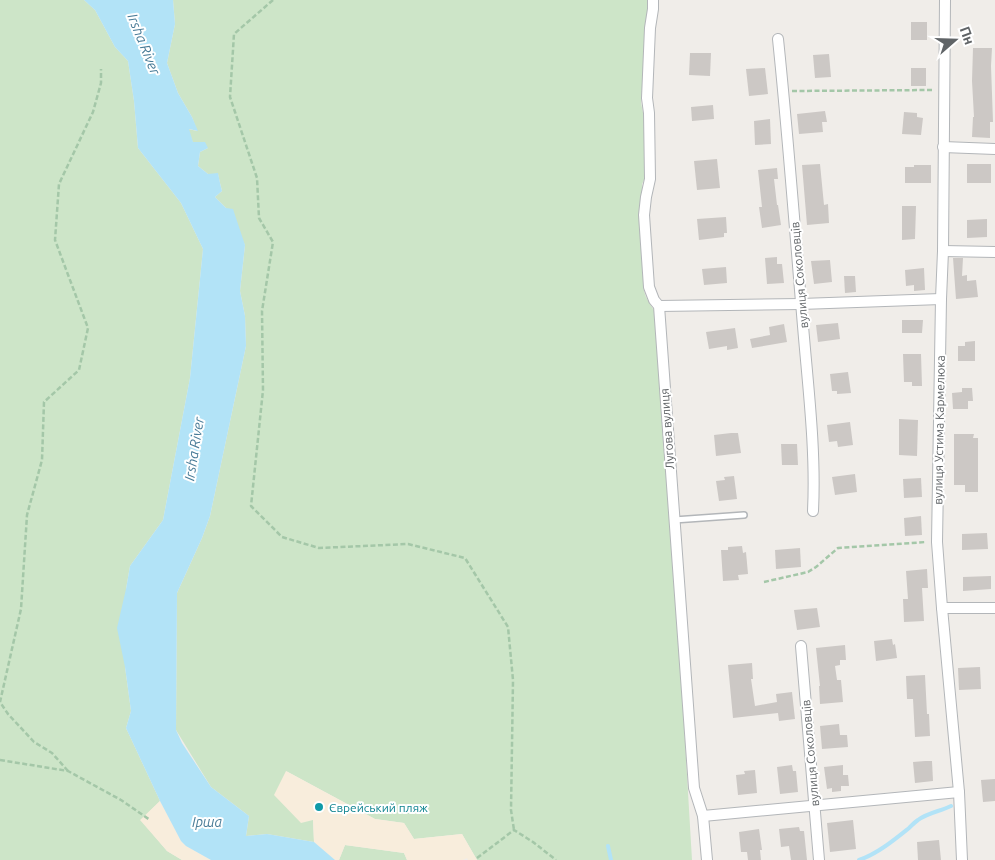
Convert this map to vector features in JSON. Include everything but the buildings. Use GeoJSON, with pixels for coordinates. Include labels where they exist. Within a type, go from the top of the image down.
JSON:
{"type":"FeatureCollection","features":[{"type":"Feature","properties":{"kind":"street","name":"Лугова вулиця"},"geometry":{"type":"LineString","coordinates":[[653,0],[647,98],[650,179],[644,215],[649,287],[654,300],[659,306],[694,788],[703,816],[707,860]]}},
{"type":"Feature","properties":{"kind":"street","name":"вулиця Устима Кармелюка"},"geometry":{"type":"LineString","coordinates":[[945,0],[943,251],[937,542],[959,792],[962,860]]}},
{"type":"Feature","properties":{"kind":"street","name":"вулиця Соколовців"},"geometry":{"type":"LineString","coordinates":[[778,39],[801,304],[814,482],[813,511]]}},
{"type":"Feature","properties":{"kind":"street"},"geometry":{"type":"LineString","coordinates":[[943,147],[995,149]]}},
{"type":"Feature","properties":{"kind":"street"},"geometry":{"type":"LineString","coordinates":[[943,251],[995,252]]}},
{"type":"Feature","properties":{"kind":"street"},"geometry":{"type":"LineString","coordinates":[[659,306],[801,304],[941,299]]}},
{"type":"Feature","properties":{"kind":"street"},"geometry":{"type":"LineString","coordinates":[[942,608],[995,608]]}},
{"type":"Feature","properties":{"kind":"street","name":"вулиця Соколовців"},"geometry":{"type":"LineString","coordinates":[[801,646],[819,860]]}},
{"type":"Feature","properties":{"kind":"street"},"geometry":{"type":"LineString","coordinates":[[703,816],[959,792]]}},
{"type":"Feature","properties":{"kind":"lane"},"geometry":{"type":"LineString","coordinates":[[674,520],[744,516]]}},
{"type":"Feature","properties":{"kind":"path"},"geometry":{"type":"LineString","coordinates":[[273,0],[234,34],[230,97],[257,178],[259,218],[273,242],[262,311],[263,390],[251,506],[282,537],[319,548],[408,544],[465,558],[508,627],[514,680],[511,810],[514,830],[556,860]]}},
{"type":"Feature","properties":{"kind":"path"},"geometry":{"type":"LineString","coordinates":[[68,771],[52,752],[34,742],[8,714],[0,702],[21,609],[27,515],[42,460],[44,402],[79,370],[88,328],[55,240],[58,184],[93,112],[101,83],[102,69]]}},
{"type":"Feature","properties":{"kind":"path"},"geometry":{"type":"LineString","coordinates":[[784,91],[944,90]]}},
{"type":"Feature","properties":{"kind":"path"},"geometry":{"type":"LineString","coordinates":[[764,582],[808,572],[838,548],[937,542]]}},
{"type":"Feature","properties":{"kind":"path"},"geometry":{"type":"LineString","coordinates":[[0,760],[68,771],[121,800],[150,820]]}},
{"type":"Feature","properties":{"kind":"path"},"geometry":{"type":"LineString","coordinates":[[477,858],[514,830]]}},
{"type":"Feature","properties":{"kind":"green space"},"geometry":{"type":"Polygon","coordinates":[[[0,0],[84,0],[95,10],[115,47],[128,61],[138,148],[181,203],[203,249],[190,378],[163,520],[130,566],[126,589],[125,667],[131,711],[126,728],[160,801],[141,820],[167,851],[182,860],[0,860],[0,0]]]}},
{"type":"Feature","properties":{"kind":"green space"},"geometry":{"type":"Polygon","coordinates":[[[173,0],[648,0],[641,103],[648,136],[647,174],[642,184],[645,269],[643,284],[648,301],[660,318],[692,860],[477,860],[462,834],[414,839],[404,823],[375,819],[286,771],[313,819],[314,842],[267,834],[246,836],[249,816],[211,787],[176,730],[177,593],[210,516],[246,346],[245,316],[240,291],[245,245],[226,208],[215,197],[222,191],[218,174],[208,174],[198,166],[200,152],[208,148],[193,143],[188,129],[197,131],[192,117],[178,93],[167,63],[175,24],[173,0]]]}},
{"type":"Feature","properties":{"kind":"green space"},"geometry":{"type":"Polygon","coordinates":[[[345,845],[404,853],[407,860],[339,860],[345,845]]]}},
{"type":"Feature","properties":{"kind":"sand","name":"Єврейський пляж"},"geometry":{"type":"Polygon","coordinates":[[[286,771],[375,819],[404,823],[414,839],[462,834],[477,860],[468,860],[467,858],[463,860],[407,860],[404,853],[345,845],[339,860],[335,860],[314,842],[313,820],[301,823],[274,795],[286,771]]]}},
{"type":"Feature","properties":{"kind":"sand"},"geometry":{"type":"Polygon","coordinates":[[[160,801],[181,841],[186,846],[211,860],[182,860],[167,851],[140,820],[160,801]]]}},
{"type":"Feature","properties":{"kind":"water","name":"Ірша"},"geometry":{"type":"Polygon","coordinates":[[[84,0],[173,0],[175,24],[167,63],[178,93],[198,131],[189,129],[193,142],[205,142],[208,148],[200,152],[198,166],[208,174],[218,173],[222,191],[215,197],[226,208],[233,209],[245,245],[240,291],[245,316],[246,346],[210,516],[177,593],[176,730],[182,743],[211,787],[249,816],[246,836],[267,834],[314,842],[335,860],[211,860],[186,846],[181,841],[160,801],[126,728],[131,711],[117,628],[130,566],[163,520],[190,378],[203,249],[181,203],[138,148],[128,61],[115,47],[95,10],[84,0]]]}},
{"type":"Feature","properties":{"kind":"waterway"},"geometry":{"type":"LineString","coordinates":[[859,860],[885,846],[922,818],[951,806]]}},
{"type":"Feature","properties":{"kind":"waterway"},"geometry":{"type":"LineString","coordinates":[[608,846],[611,860]]}},
{"type":"Feature","properties":{"kind":"place","name":"Єврейський пляж"},"geometry":{"type":"Point","coordinates":[319,807]}},
{"type":"Feature","properties":{"kind":"water label","name":"Irsha River"},"geometry":{"type":"Point","coordinates":[144,44]}},
{"type":"Feature","properties":{"kind":"water label","name":"Irsha River"},"geometry":{"type":"Point","coordinates":[194,449]}}]}
